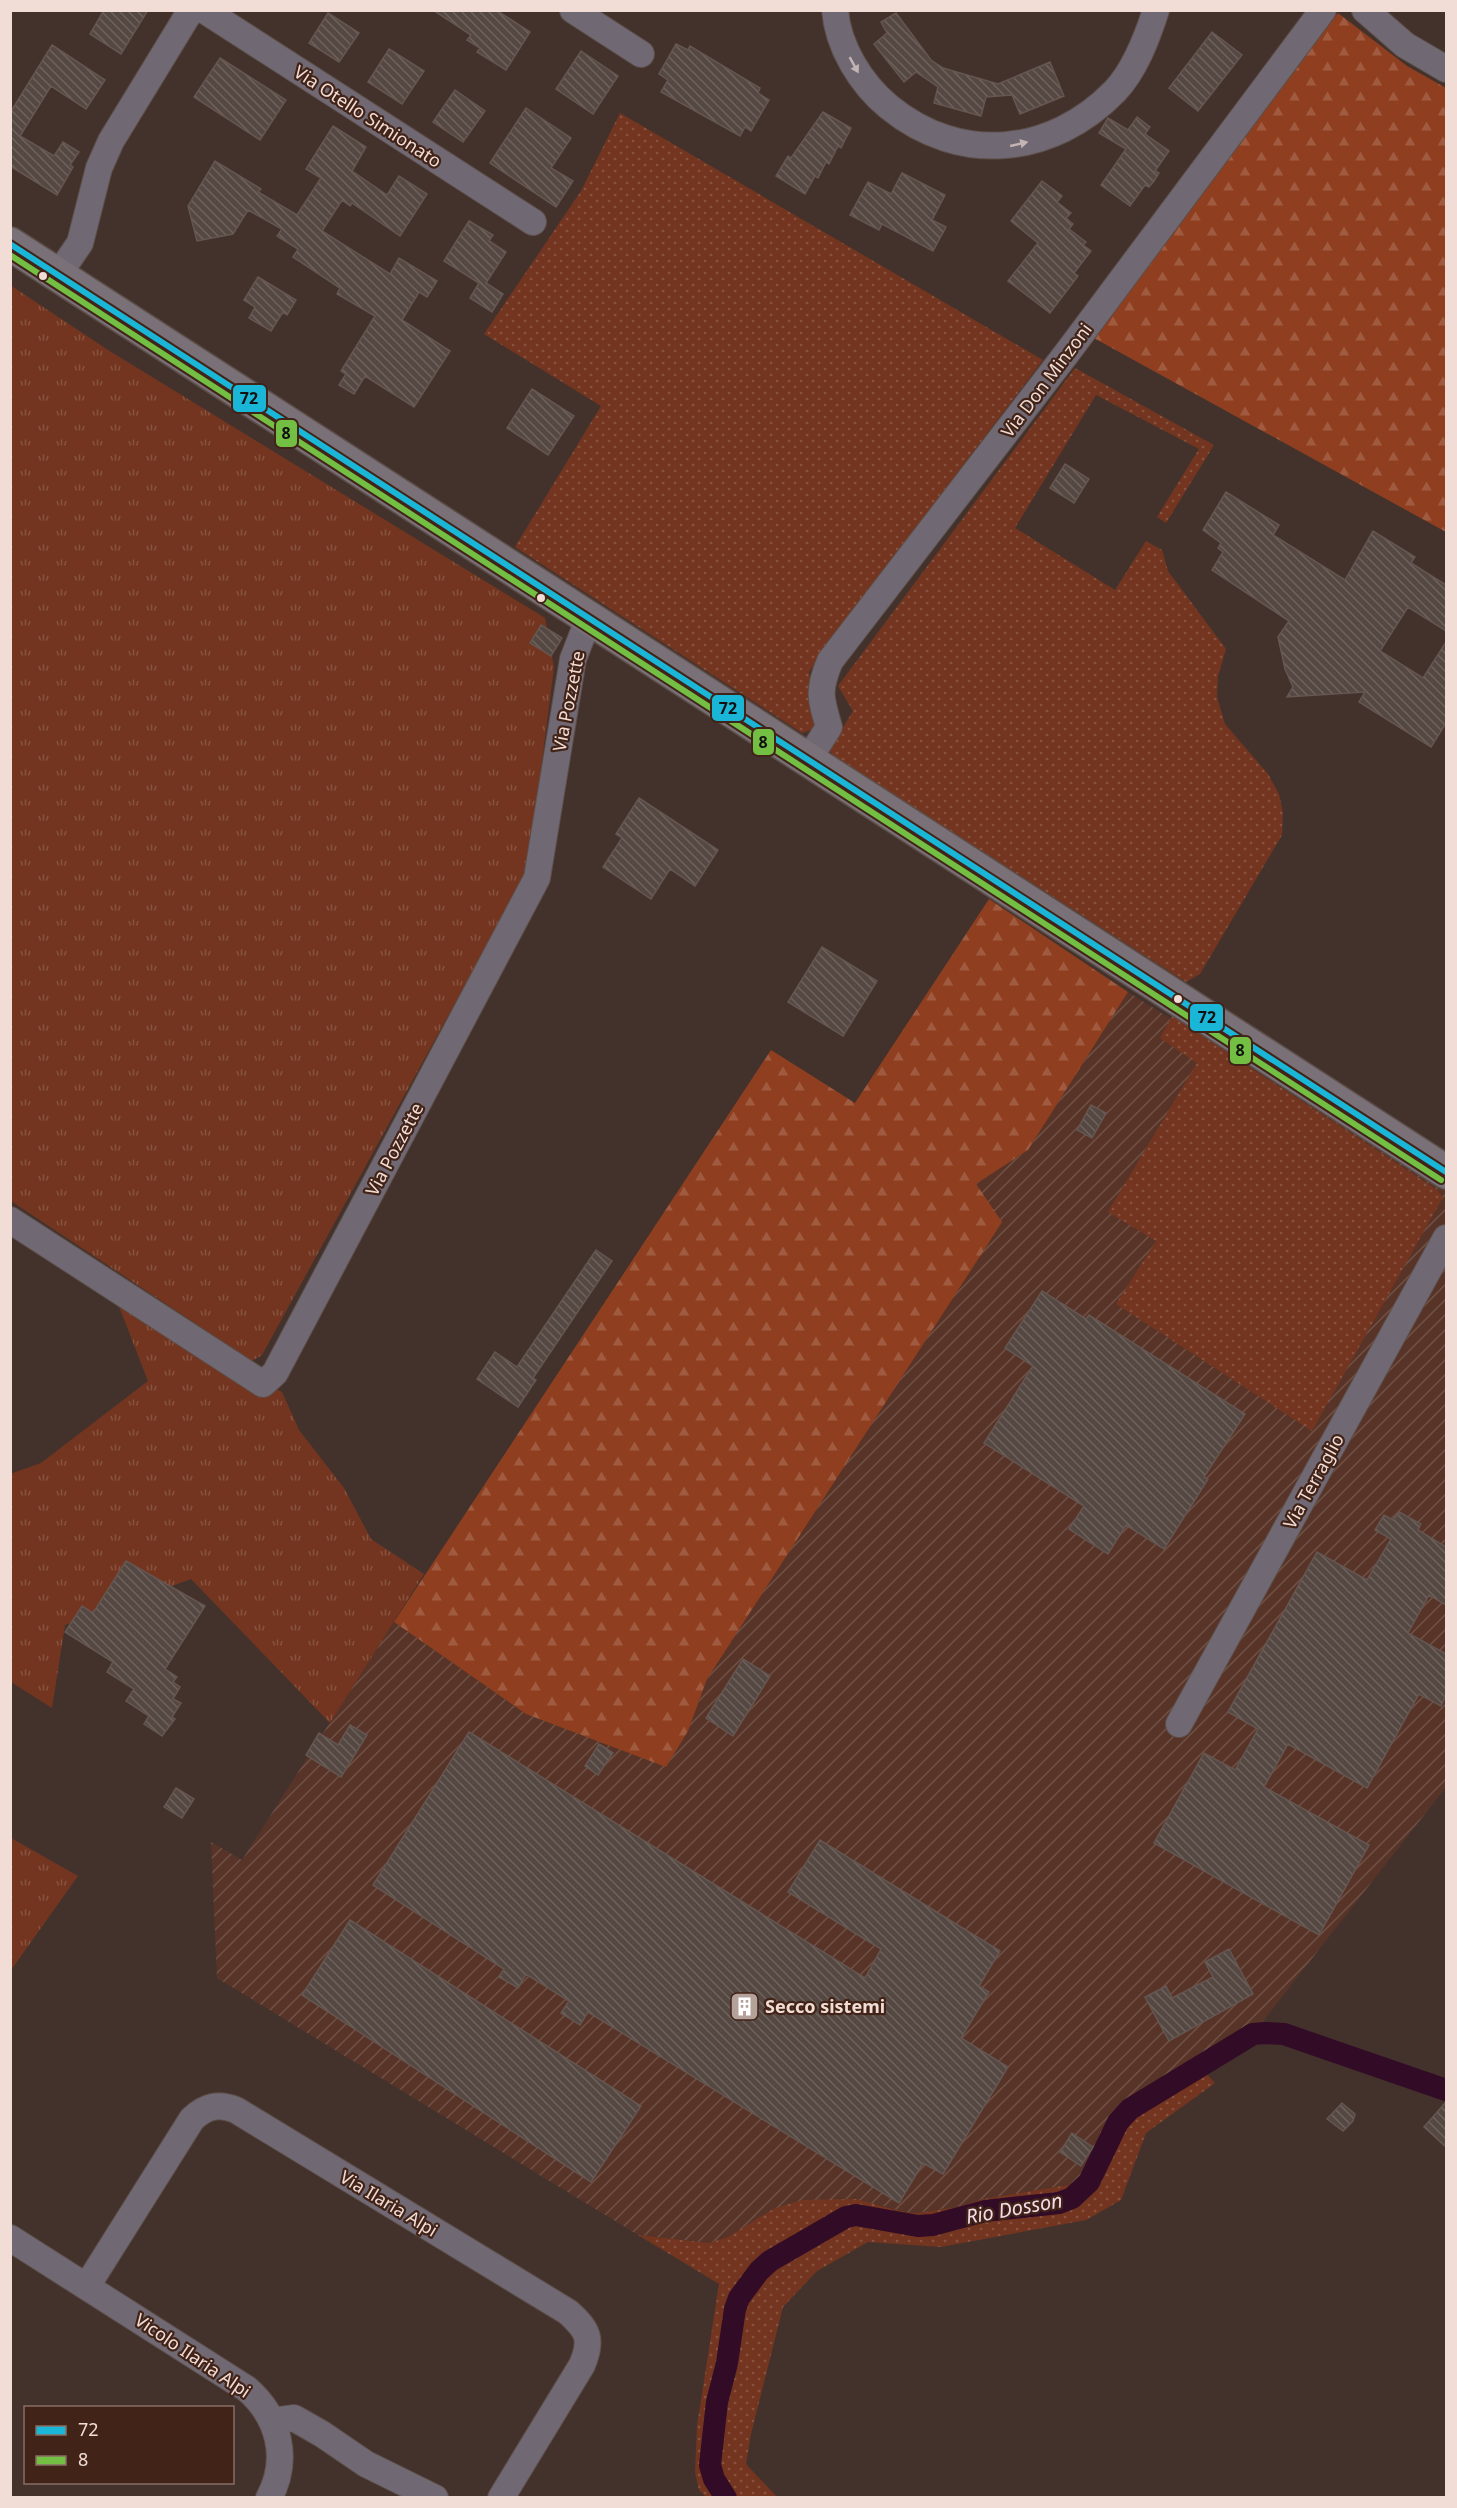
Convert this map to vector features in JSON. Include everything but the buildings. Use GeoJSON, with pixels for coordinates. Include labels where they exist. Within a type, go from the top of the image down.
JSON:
{"type":"FeatureCollection","features":[{"type":"Feature","properties":{"kind":"main road"},"geometry":{"type":"LineString","coordinates":[[10,244],[1446,1172]]}},
{"type":"Feature","properties":{"kind":"street"},"geometry":{"type":"LineString","coordinates":[[58,275],[80,243],[99,168],[107,148],[191,10]]}},
{"type":"Feature","properties":{"kind":"street","name":"Via Otello Simionato"},"geometry":{"type":"LineString","coordinates":[[204,10],[532,222]]}},
{"type":"Feature","properties":{"kind":"street"},"geometry":{"type":"LineString","coordinates":[[573,10],[640,54]]}},
{"type":"Feature","properties":{"kind":"street"},"geometry":{"type":"LineString","coordinates":[[835,10],[844,46],[858,74],[877,98],[904,120],[933,134],[966,143],[993,146],[1011,146],[1033,141],[1067,127],[1087,115],[1115,90],[1132,68],[1156,10]]}},
{"type":"Feature","properties":{"kind":"street","name":"Via Don Minzoni"},"geometry":{"type":"LineString","coordinates":[[808,760],[829,727],[820,697],[823,678],[830,661],[1067,353],[1323,10]]}},
{"type":"Feature","properties":{"kind":"street"},"geometry":{"type":"LineString","coordinates":[[1365,10],[1405,45],[1446,69]]}},
{"type":"Feature","properties":{"kind":"street","name":"Via Pozzette"},"geometry":{"type":"LineString","coordinates":[[10,1220],[262,1384],[275,1373],[537,878],[573,659],[589,618]]}},
{"type":"Feature","properties":{"kind":"street","name":"Via Terraglio"},"geometry":{"type":"LineString","coordinates":[[1179,1724],[1446,1238]]}},
{"type":"Feature","properties":{"kind":"street","name":"Via Ilaria Alpi"},"geometry":{"type":"LineString","coordinates":[[87,2286],[192,2119],[212,2106],[236,2110],[568,2312],[586,2331],[588,2347],[582,2365],[501,2498]]}},
{"type":"Feature","properties":{"kind":"street","name":"Vicolo Ilaria Alpi"},"geometry":{"type":"LineString","coordinates":[[10,2238],[247,2389],[262,2405],[276,2433]]}},
{"type":"Feature","properties":{"kind":"street"},"geometry":{"type":"LineString","coordinates":[[269,2498],[280,2464],[276,2433],[294,2418],[366,2464],[435,2498]]}},
{"type":"Feature","properties":{"kind":"shaded area"},"geometry":{"type":"Polygon","coordinates":[[[1128,992],[1446,1191],[1446,1787],[1253,2034],[1130,2109],[1118,2122],[1101,2130],[1087,2169],[1076,2181],[1068,2185],[983,2199],[957,2207],[918,2213],[904,2212],[877,2204],[773,2209],[728,2237],[709,2243],[638,2235],[217,1978],[211,1842],[242,1860],[394,1622],[526,1714],[688,1731],[707,1679],[975,1184],[1028,1150],[1128,992]]]}},
{"type":"Feature","properties":{"kind":"green space"},"geometry":{"type":"Polygon","coordinates":[[[1338,13],[1407,66],[1446,88],[1446,532],[1092,337],[1338,13]]]}},
{"type":"Feature","properties":{"kind":"green space"},"geometry":{"type":"Polygon","coordinates":[[[620,113],[1043,360],[837,631],[809,672],[817,721],[811,730],[802,733],[515,547],[601,406],[484,334],[581,191],[620,113]]]}},
{"type":"Feature","properties":{"kind":"green space"},"geometry":{"type":"Polygon","coordinates":[[[10,285],[108,350],[545,618],[554,667],[528,870],[262,1355],[252,1361],[11,1201],[10,285]]]}},
{"type":"Feature","properties":{"kind":"green space"},"geometry":{"type":"Polygon","coordinates":[[[1075,368],[1214,445],[1166,523],[1157,517],[1199,449],[1096,395],[1015,528],[1115,590],[1146,541],[1162,550],[1168,571],[1226,649],[1218,676],[1217,697],[1225,724],[1268,774],[1279,794],[1283,813],[1282,835],[1200,974],[1186,982],[834,756],[829,750],[853,711],[838,686],[1075,368]]]}},
{"type":"Feature","properties":{"kind":"green space"},"geometry":{"type":"Polygon","coordinates":[[[989,899],[1128,992],[1028,1150],[976,1184],[1002,1222],[707,1679],[688,1731],[666,1767],[526,1714],[394,1622],[771,1050],[855,1103],[989,899]]]}},
{"type":"Feature","properties":{"kind":"green space"},"geometry":{"type":"Polygon","coordinates":[[[1172,1016],[1437,1190],[1443,1197],[1312,1431],[1116,1304],[1156,1241],[1108,1212],[1197,1063],[1160,1038],[1172,1016]]]}},
{"type":"Feature","properties":{"kind":"green space"},"geometry":{"type":"Polygon","coordinates":[[[113,1291],[221,1362],[282,1392],[299,1430],[344,1488],[371,1539],[424,1574],[330,1723],[191,1579],[65,1625],[52,1708],[11,1682],[10,1474],[41,1463],[148,1381],[113,1291]]]}},
{"type":"Feature","properties":{"kind":"green space"},"geometry":{"type":"Polygon","coordinates":[[[11,1838],[78,1876],[11,1970],[11,1838]]]}},
{"type":"Feature","properties":{"kind":"green space"},"geometry":{"type":"Polygon","coordinates":[[[1200,2067],[1215,2083],[1146,2133],[1121,2200],[1086,2220],[941,2247],[868,2242],[817,2271],[783,2307],[751,2434],[746,2464],[777,2497],[706,2497],[699,2490],[695,2472],[697,2426],[719,2284],[638,2235],[709,2243],[728,2237],[773,2209],[802,2200],[856,2199],[904,2212],[918,2213],[957,2207],[983,2199],[1068,2185],[1082,2176],[1090,2162],[1101,2130],[1118,2122],[1130,2109],[1200,2067]]]}},
{"type":"Feature","properties":{"kind":"waterway","name":"Rio Dosson"},"geometry":{"type":"LineString","coordinates":[[726,2498],[714,2479],[710,2465],[717,2402],[739,2298],[759,2271],[770,2261],[846,2217],[856,2215],[918,2226],[933,2225],[985,2211],[1059,2203],[1072,2198],[1089,2182],[1118,2122],[1130,2109],[1253,2034],[1284,2034],[1446,2090]]}},
{"type":"Feature","properties":{"kind":"transit line","name":"72"},"geometry":{"type":"LineString","coordinates":[[10,244],[1446,1172]]}},
{"type":"Feature","properties":{"kind":"transit line","name":"8"},"geometry":{"type":"LineString","coordinates":[[10,255],[1441,1180]]}},
{"type":"Feature","properties":{"kind":"place","name":"Secco sistemi"},"geometry":{"type":"Point","coordinates":[744,2006]}}]}
